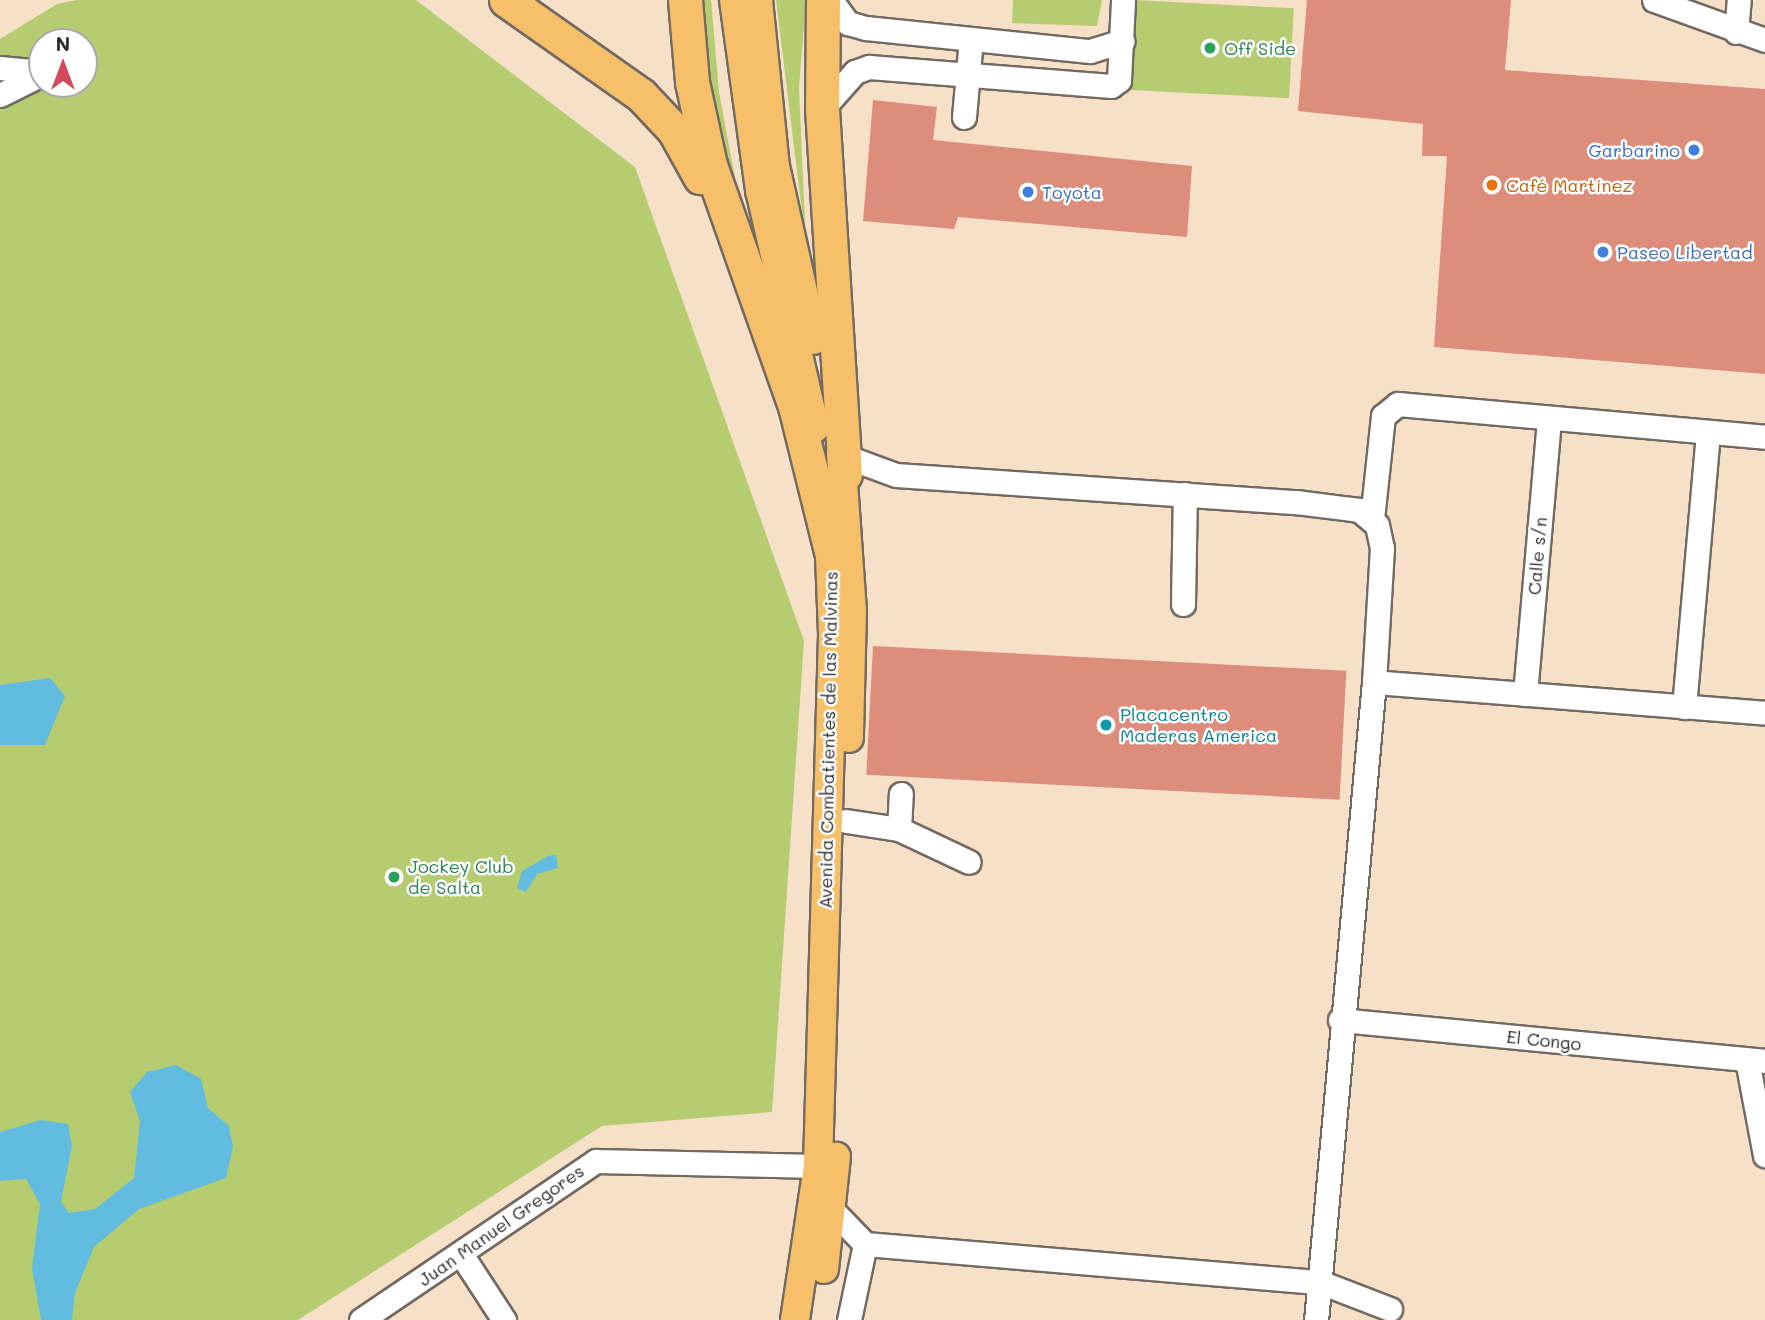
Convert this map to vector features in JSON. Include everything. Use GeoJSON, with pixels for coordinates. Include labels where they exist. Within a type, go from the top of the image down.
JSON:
{"type":"FeatureCollection","features":[{"type":"Feature","properties":{"kind":"highway"},"geometry":{"type":"LineString","coordinates":[[506,0],[594,57],[663,116],[730,236]]}},
{"type":"Feature","properties":{"kind":"highway"},"geometry":{"type":"LineString","coordinates":[[685,0],[699,125],[730,236],[795,406],[831,551]]}},
{"type":"Feature","properties":{"kind":"highway"},"geometry":{"type":"LineString","coordinates":[[823,0],[822,109],[846,465]]}},
{"type":"Feature","properties":{"kind":"main road","name":"Avenida Combatientes de las Malvinas"},"geometry":{"type":"LineString","coordinates":[[734,0],[745,112],[814,422],[831,551],[818,1166],[795,1320]]}},
{"type":"Feature","properties":{"kind":"main road","name":"Avenida Combatientes de las Malvinas"},"geometry":{"type":"LineString","coordinates":[[758,0],[775,166],[846,465],[853,635],[834,1212],[814,1320]]}},
{"type":"Feature","properties":{"kind":"street"},"geometry":{"type":"LineString","coordinates":[[831,0],[848,23],[866,28],[1090,51],[1124,41]]}},
{"type":"Feature","properties":{"kind":"street"},"geometry":{"type":"LineString","coordinates":[[822,109],[844,81],[869,67],[1111,86],[1119,80],[1124,41],[1124,0]]}},
{"type":"Feature","properties":{"kind":"street"},"geometry":{"type":"LineString","coordinates":[[1736,32],[1739,0]]}},
{"type":"Feature","properties":{"kind":"street"},"geometry":{"type":"LineString","coordinates":[[1658,1],[1699,9],[1736,32],[1765,40]]}},
{"type":"Feature","properties":{"kind":"street"},"geometry":{"type":"LineString","coordinates":[[964,117],[971,39]]}},
{"type":"Feature","properties":{"kind":"street"},"geometry":{"type":"LineString","coordinates":[[0,68],[28,71]]}},
{"type":"Feature","properties":{"kind":"street"},"geometry":{"type":"LineString","coordinates":[[0,95],[28,80]]}},
{"type":"Feature","properties":{"kind":"street"},"geometry":{"type":"LineString","coordinates":[[1316,1320],[1340,1020],[1374,682],[1382,548],[1372,519],[1383,416],[1390,406],[1765,437]]}},
{"type":"Feature","properties":{"kind":"street","name":"Calle s/n"},"geometry":{"type":"LineString","coordinates":[[1525,694],[1549,418]]}},
{"type":"Feature","properties":{"kind":"street"},"geometry":{"type":"LineString","coordinates":[[1684,707],[1708,432]]}},
{"type":"Feature","properties":{"kind":"street"},"geometry":{"type":"LineString","coordinates":[[846,465],[895,475],[1185,494],[1359,510],[1372,519]]}},
{"type":"Feature","properties":{"kind":"street"},"geometry":{"type":"LineString","coordinates":[[1183,604],[1185,494]]}},
{"type":"Feature","properties":{"kind":"street"},"geometry":{"type":"LineString","coordinates":[[1374,682],[1765,713]]}},
{"type":"Feature","properties":{"kind":"street"},"geometry":{"type":"LineString","coordinates":[[899,828],[901,794]]}},
{"type":"Feature","properties":{"kind":"street"},"geometry":{"type":"LineString","coordinates":[[846,821],[899,828],[970,862]]}},
{"type":"Feature","properties":{"kind":"street","name":"El Congo"},"geometry":{"type":"LineString","coordinates":[[1340,1020],[1756,1061]]}},
{"type":"Feature","properties":{"kind":"street"},"geometry":{"type":"LineString","coordinates":[[1756,1061],[1765,1155]]}},
{"type":"Feature","properties":{"kind":"street","name":"Juan Manuel Gregores"},"geometry":{"type":"LineString","coordinates":[[361,1320],[596,1161],[818,1166]]}},
{"type":"Feature","properties":{"kind":"street"},"geometry":{"type":"LineString","coordinates":[[834,1212],[864,1244],[1320,1282],[1390,1310]]}},
{"type":"Feature","properties":{"kind":"street"},"geometry":{"type":"LineString","coordinates":[[849,1320],[864,1244]]}},
{"type":"Feature","properties":{"kind":"street"},"geometry":{"type":"LineString","coordinates":[[461,1254],[504,1320]]}},
{"type":"Feature","properties":{"kind":"green space","name":"Jockey Club de Salta"},"geometry":{"type":"Polygon","coordinates":[[[77,0],[416,0],[635,167],[804,641],[772,1112],[602,1126],[298,1320],[0,1320],[0,39],[57,4],[77,0]]]}},
{"type":"Feature","properties":{"kind":"green space"},"geometry":{"type":"Polygon","coordinates":[[[693,0],[711,0],[719,92],[744,227],[730,209],[693,0]]]}},
{"type":"Feature","properties":{"kind":"green space"},"geometry":{"type":"Polygon","coordinates":[[[776,0],[806,0],[799,88],[806,244],[776,0]]]}},
{"type":"Feature","properties":{"kind":"green space"},"geometry":{"type":"Polygon","coordinates":[[[1013,0],[1102,0],[1097,26],[1012,23],[1013,0]]]}},
{"type":"Feature","properties":{"kind":"green space","name":"Off Side"},"geometry":{"type":"Polygon","coordinates":[[[1135,0],[1294,8],[1289,98],[1130,90],[1135,0]]]}},
{"type":"Feature","properties":{"kind":"water"},"geometry":{"type":"Polygon","coordinates":[[[50,678],[65,696],[45,745],[0,745],[0,685],[50,678]]]}},
{"type":"Feature","properties":{"kind":"water"},"geometry":{"type":"Polygon","coordinates":[[[556,855],[558,868],[537,874],[526,892],[517,888],[522,871],[548,856],[556,855]]]}},
{"type":"Feature","properties":{"kind":"water"},"geometry":{"type":"Polygon","coordinates":[[[176,1065],[201,1079],[208,1108],[229,1126],[233,1147],[226,1178],[139,1209],[94,1247],[75,1293],[72,1320],[41,1320],[32,1268],[40,1204],[26,1179],[0,1181],[0,1132],[41,1120],[68,1124],[72,1146],[61,1202],[69,1213],[95,1209],[134,1178],[140,1121],[130,1092],[147,1072],[176,1065]]]}},
{"type":"Feature","properties":{"kind":"building","name":"Paseo Libertad"},"geometry":{"type":"Polygon","coordinates":[[[1307,0],[1511,0],[1505,70],[1765,89],[1765,374],[1434,347],[1447,156],[1422,156],[1423,124],[1298,111],[1307,0]]]}},
{"type":"Feature","properties":{"kind":"building","name":"Toyota"},"geometry":{"type":"Polygon","coordinates":[[[873,100],[937,107],[933,140],[1192,166],[1187,237],[958,217],[954,229],[863,221],[873,100]]]}},
{"type":"Feature","properties":{"kind":"building","name":"Placacentro Maderas America"},"geometry":{"type":"Polygon","coordinates":[[[873,646],[1346,671],[1340,800],[866,775],[873,646]]]}},
{"type":"Feature","properties":{"kind":"place","name":"Off Side"},"geometry":{"type":"Point","coordinates":[1210,48]}},
{"type":"Feature","properties":{"kind":"place","name":"Garbarino"},"geometry":{"type":"Point","coordinates":[1694,150]}},
{"type":"Feature","properties":{"kind":"place","name":"Café Martínez"},"geometry":{"type":"Point","coordinates":[1492,185]}},
{"type":"Feature","properties":{"kind":"place","name":"Toyota"},"geometry":{"type":"Point","coordinates":[1028,192]}},
{"type":"Feature","properties":{"kind":"place","name":"Paseo Libertad"},"geometry":{"type":"Point","coordinates":[1603,252]}},
{"type":"Feature","properties":{"kind":"place","name":"Placacentro Maderas America"},"geometry":{"type":"Point","coordinates":[1106,725]}},
{"type":"Feature","properties":{"kind":"place","name":"Jockey Club de Salta"},"geometry":{"type":"Point","coordinates":[394,877]}}]}
